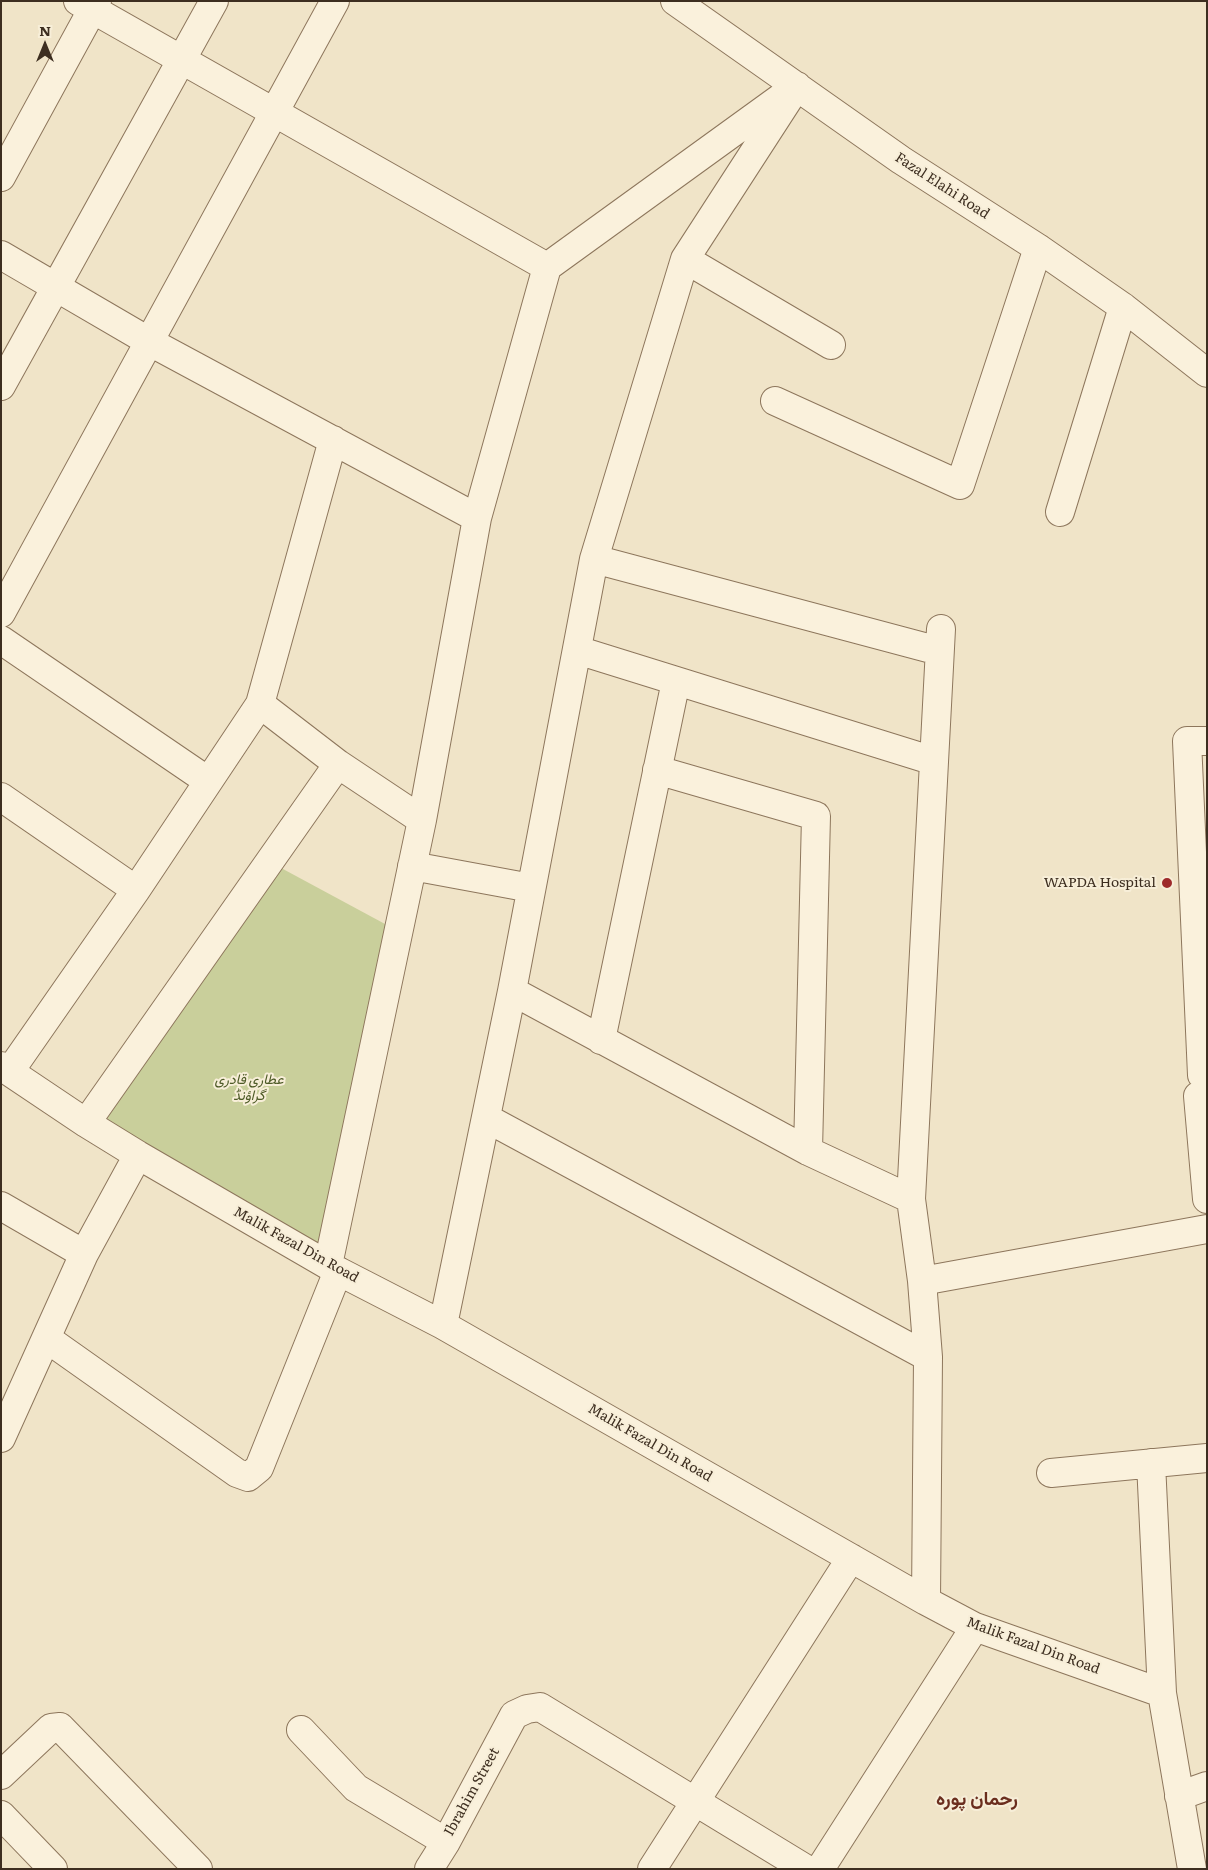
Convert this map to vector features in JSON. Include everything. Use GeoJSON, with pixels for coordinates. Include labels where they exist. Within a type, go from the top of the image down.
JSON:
{"type":"FeatureCollection","features":[{"type":"Feature","properties":{"kind":"street"},"geometry":{"type":"LineString","coordinates":[[1,386],[183,61],[214,1]]}},
{"type":"Feature","properties":{"kind":"street"},"geometry":{"type":"LineString","coordinates":[[1,612],[335,1]]}},
{"type":"Feature","properties":{"kind":"street","name":"Fazal Elahi Road"},"geometry":{"type":"LineString","coordinates":[[675,1],[902,160],[1038,248],[1123,307],[1207,373]]}},
{"type":"Feature","properties":{"kind":"street"},"geometry":{"type":"LineString","coordinates":[[1,178],[89,4],[183,61],[547,268]]}},
{"type":"Feature","properties":{"kind":"street"},"geometry":{"type":"LineString","coordinates":[[443,1325],[512,991],[594,560],[685,259],[797,86]]}},
{"type":"Feature","properties":{"kind":"street"},"geometry":{"type":"LineString","coordinates":[[46,1338],[230,1467],[248,1477],[259,1468],[333,1268],[422,820],[477,518],[547,268],[797,86]]}},
{"type":"Feature","properties":{"kind":"street"},"geometry":{"type":"LineString","coordinates":[[776,401],[960,484],[1038,248]]}},
{"type":"Feature","properties":{"kind":"street"},"geometry":{"type":"LineString","coordinates":[[1,255],[150,342],[477,518]]}},
{"type":"Feature","properties":{"kind":"street"},"geometry":{"type":"LineString","coordinates":[[685,259],[831,345]]}},
{"type":"Feature","properties":{"kind":"street"},"geometry":{"type":"LineString","coordinates":[[1060,512],[1123,307]]}},
{"type":"Feature","properties":{"kind":"street"},"geometry":{"type":"LineString","coordinates":[[5,1068],[136,890],[260,704],[333,440]]}},
{"type":"Feature","properties":{"kind":"street"},"geometry":{"type":"LineString","coordinates":[[594,560],[940,640],[911,1198],[922,1281],[928,1357],[926,1601]]}},
{"type":"Feature","properties":{"kind":"street"},"geometry":{"type":"LineString","coordinates":[[1,640],[208,782]]}},
{"type":"Feature","properties":{"kind":"street"},"geometry":{"type":"LineString","coordinates":[[577,650],[934,760]]}},
{"type":"Feature","properties":{"kind":"street"},"geometry":{"type":"LineString","coordinates":[[601,1040],[676,681]]}},
{"type":"Feature","properties":{"kind":"street"},"geometry":{"type":"LineString","coordinates":[[260,704],[338,764],[422,820]]}},
{"type":"Feature","properties":{"kind":"street"},"geometry":{"type":"LineString","coordinates":[[1207,741],[1187,741],[1207,1199]]}},
{"type":"Feature","properties":{"kind":"street"},"geometry":{"type":"LineString","coordinates":[[86,1123],[338,764]]}},
{"type":"Feature","properties":{"kind":"street"},"geometry":{"type":"LineString","coordinates":[[658,770],[816,816],[808,1151]]}},
{"type":"Feature","properties":{"kind":"street"},"geometry":{"type":"LineString","coordinates":[[1,797],[136,890]]}},
{"type":"Feature","properties":{"kind":"street"},"geometry":{"type":"LineString","coordinates":[[412,866],[531,888]]}},
{"type":"Feature","properties":{"kind":"street"},"geometry":{"type":"LineString","coordinates":[[512,991],[808,1151],[911,1198]]}},
{"type":"Feature","properties":{"kind":"street","name":"Malik Fazal Din Road"},"geometry":{"type":"LineString","coordinates":[[5,1068],[86,1123],[138,1155],[333,1268],[443,1325],[926,1601],[975,1627],[1162,1693]]}},
{"type":"Feature","properties":{"kind":"street"},"geometry":{"type":"LineString","coordinates":[[486,1118],[928,1357]]}},
{"type":"Feature","properties":{"kind":"street"},"geometry":{"type":"LineString","coordinates":[[1,1438],[84,1254],[138,1155]]}},
{"type":"Feature","properties":{"kind":"street"},"geometry":{"type":"LineString","coordinates":[[1,1206],[84,1254]]}},
{"type":"Feature","properties":{"kind":"street"},"geometry":{"type":"LineString","coordinates":[[922,1281],[1207,1229]]}},
{"type":"Feature","properties":{"kind":"street"},"geometry":{"type":"LineString","coordinates":[[1051,1473],[1207,1458]]}},
{"type":"Feature","properties":{"kind":"street"},"geometry":{"type":"LineString","coordinates":[[1151,1463],[1162,1693],[1192,1869]]}},
{"type":"Feature","properties":{"kind":"street"},"geometry":{"type":"LineString","coordinates":[[652,1869],[852,1558]]}},
{"type":"Feature","properties":{"kind":"street"},"geometry":{"type":"LineString","coordinates":[[820,1869],[975,1627]]}},
{"type":"Feature","properties":{"kind":"street","name":"Ibrahim Street"},"geometry":{"type":"LineString","coordinates":[[429,1869],[446,1842],[514,1715],[527,1709],[540,1707],[695,1801]]}},
{"type":"Feature","properties":{"kind":"street"},"geometry":{"type":"LineString","coordinates":[[1,1775],[51,1728],[60,1727],[198,1869]]}},
{"type":"Feature","properties":{"kind":"street"},"geometry":{"type":"LineString","coordinates":[[301,1730],[356,1788],[446,1842]]}},
{"type":"Feature","properties":{"kind":"street"},"geometry":{"type":"LineString","coordinates":[[1179,1796],[1207,1786]]}},
{"type":"Feature","properties":{"kind":"street"},"geometry":{"type":"LineString","coordinates":[[695,1801],[806,1869]]}},
{"type":"Feature","properties":{"kind":"street"},"geometry":{"type":"LineString","coordinates":[[1,1814],[53,1869]]}},
{"type":"Feature","properties":{"kind":"green space","name":"عطاری قادری گراؤنڈ"},"geometry":{"type":"Polygon","coordinates":[[[270,862],[398,931],[328,1265],[86,1123],[270,862]]]}},
{"type":"Feature","properties":{"kind":"place","name":"WAPDA Hospital"},"geometry":{"type":"Point","coordinates":[1167,883]}},
{"type":"Feature","properties":{"kind":"district","name":"رحمان پورہ"},"geometry":{"type":"Point","coordinates":[977,1799]}}]}
